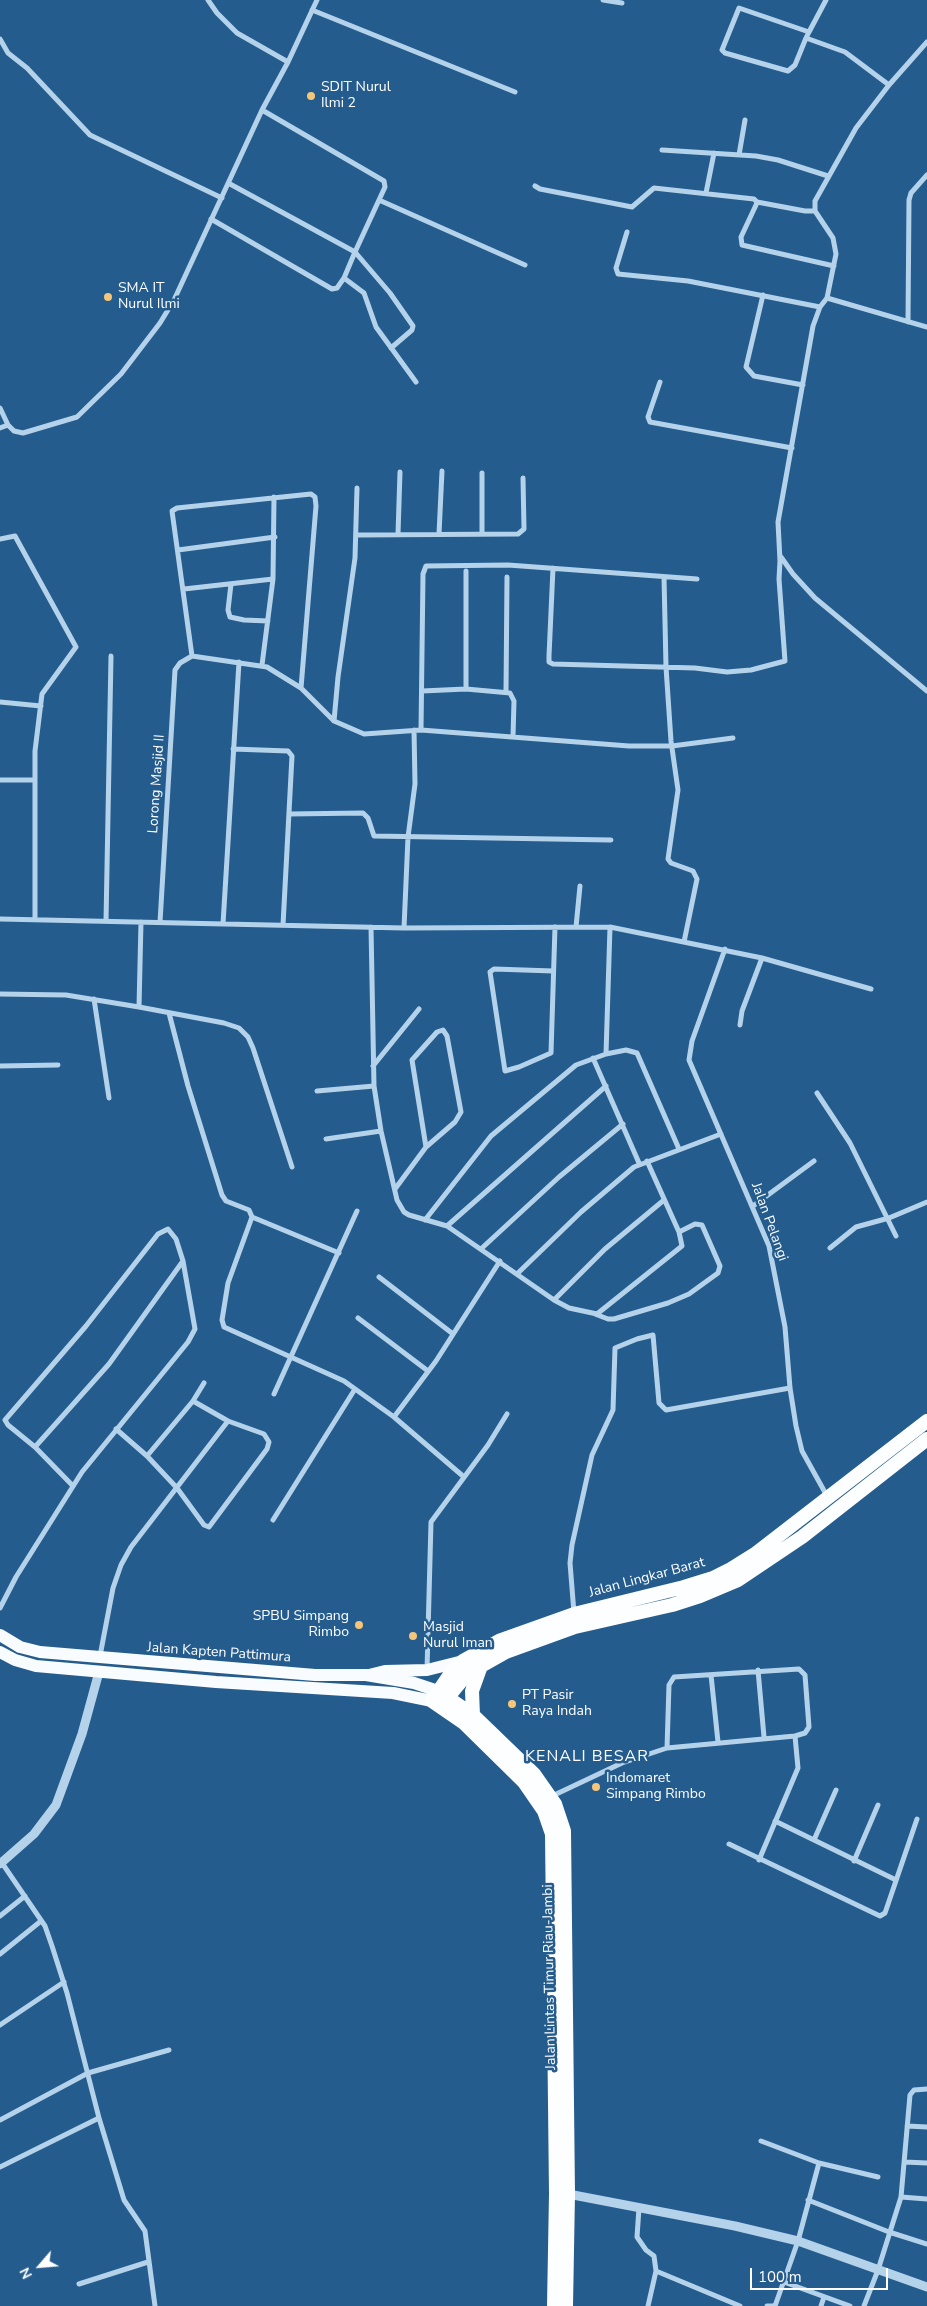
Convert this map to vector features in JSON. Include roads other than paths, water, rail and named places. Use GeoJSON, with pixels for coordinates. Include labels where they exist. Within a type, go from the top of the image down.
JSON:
{"type":"FeatureCollection","features":[{"type":"Feature","properties":{"kind":"highway","name":"Jalan Lingkar Barat"},"geometry":{"type":"LineString","coordinates":[[439,1698],[467,1674],[506,1652],[575,1627],[672,1605],[720,1588],[754,1570],[802,1537],[831,1503],[927,1421]]}},
{"type":"Feature","properties":{"kind":"highway","name":"Jalan Lingkar Barat"},"geometry":{"type":"LineString","coordinates":[[439,1698],[453,1670],[501,1640],[574,1614],[713,1578],[755,1554],[927,1439]]}},
{"type":"Feature","properties":{"kind":"highway"},"geometry":{"type":"LineString","coordinates":[[474,1715],[472,1691],[481,1666]]}},
{"type":"Feature","properties":{"kind":"highway","name":"Jalan Lintas Timur Riau-Jambi"},"geometry":{"type":"LineString","coordinates":[[439,1698],[474,1715],[534,1774],[545,1800]]}},
{"type":"Feature","properties":{"kind":"highway","name":"Jalan Lintas Timur Riau-Jambi"},"geometry":{"type":"LineString","coordinates":[[439,1698],[517,1776],[545,1800],[562,1822],[565,1840],[560,1983],[554,2306]]}},
{"type":"Feature","properties":{"kind":"highway","name":"Jalan Lintas Timur Riau-Jambi"},"geometry":{"type":"LineString","coordinates":[[560,1983],[568,2194],[566,2306]]}},
{"type":"Feature","properties":{"kind":"main road","name":"Jalan Kapten Pattimura"},"geometry":{"type":"LineString","coordinates":[[0,1634],[20,1647],[40,1652],[100,1659],[315,1675],[366,1675],[414,1683],[439,1698]]}},
{"type":"Feature","properties":{"kind":"main road","name":"Jalan Kapten Pattimura"},"geometry":{"type":"LineString","coordinates":[[0,1652],[15,1660],[36,1666],[194,1680],[393,1692],[439,1698]]}},
{"type":"Feature","properties":{"kind":"main road"},"geometry":{"type":"LineString","coordinates":[[366,1675],[385,1671],[427,1670],[463,1662]]}},
{"type":"Feature","properties":{"kind":"main road"},"geometry":{"type":"LineString","coordinates":[[194,1680],[198,1666]]}},
{"type":"Feature","properties":{"kind":"street"},"geometry":{"type":"LineString","coordinates":[[208,0],[216,13],[236,33],[288,62]]}},
{"type":"Feature","properties":{"kind":"street"},"geometry":{"type":"LineString","coordinates":[[0,408],[14,431],[24,433],[73,419],[81,414],[115,380],[160,323],[174,300],[211,219],[230,184],[262,110],[288,62],[317,0]]}},
{"type":"Feature","properties":{"kind":"street"},"geometry":{"type":"LineString","coordinates":[[603,0],[622,3]]}},
{"type":"Feature","properties":{"kind":"street"},"geometry":{"type":"LineString","coordinates":[[809,32],[738,8],[722,50],[725,53],[788,71],[796,65],[806,38],[826,0]]}},
{"type":"Feature","properties":{"kind":"street"},"geometry":{"type":"LineString","coordinates":[[312,10],[515,92]]}},
{"type":"Feature","properties":{"kind":"street"},"geometry":{"type":"LineString","coordinates":[[806,38],[845,52],[889,85]]}},
{"type":"Feature","properties":{"kind":"street"},"geometry":{"type":"LineString","coordinates":[[0,39],[8,53],[27,68],[90,135],[222,198]]}},
{"type":"Feature","properties":{"kind":"street"},"geometry":{"type":"LineString","coordinates":[[553,568],[550,662],[556,664],[744,671],[785,661],[779,579],[778,522],[813,326],[820,307],[827,298],[834,266],[835,244],[815,211],[815,198],[856,128],[889,85],[927,42]]}},
{"type":"Feature","properties":{"kind":"street"},"geometry":{"type":"LineString","coordinates":[[211,219],[332,289],[337,288],[344,278],[385,184],[382,179],[262,110]]}},
{"type":"Feature","properties":{"kind":"street"},"geometry":{"type":"LineString","coordinates":[[740,154],[745,120]]}},
{"type":"Feature","properties":{"kind":"street"},"geometry":{"type":"LineString","coordinates":[[662,150],[740,154],[778,160],[828,176]]}},
{"type":"Feature","properties":{"kind":"street"},"geometry":{"type":"LineString","coordinates":[[706,192],[714,153]]}},
{"type":"Feature","properties":{"kind":"street"},"geometry":{"type":"LineString","coordinates":[[908,322],[909,200],[912,193],[924,181],[927,174]]}},
{"type":"Feature","properties":{"kind":"street"},"geometry":{"type":"LineString","coordinates":[[230,184],[355,252],[390,293],[413,327],[391,348]]}},
{"type":"Feature","properties":{"kind":"street"},"geometry":{"type":"LineString","coordinates":[[535,186],[540,189],[632,206],[654,188],[706,192],[754,199],[757,202],[805,212],[815,211]]}},
{"type":"Feature","properties":{"kind":"street"},"geometry":{"type":"LineString","coordinates":[[379,200],[524,266]]}},
{"type":"Feature","properties":{"kind":"street"},"geometry":{"type":"LineString","coordinates":[[757,202],[741,237],[742,245],[834,266]]}},
{"type":"Feature","properties":{"kind":"street"},"geometry":{"type":"LineString","coordinates":[[627,232],[616,268],[618,274],[688,281],[820,307]]}},
{"type":"Feature","properties":{"kind":"street"},"geometry":{"type":"LineString","coordinates":[[344,278],[364,293],[374,324],[416,382]]}},
{"type":"Feature","properties":{"kind":"street"},"geometry":{"type":"LineString","coordinates":[[763,295],[746,367],[754,376],[803,385]]}},
{"type":"Feature","properties":{"kind":"street"},"geometry":{"type":"LineString","coordinates":[[827,298],[927,327]]}},
{"type":"Feature","properties":{"kind":"street"},"geometry":{"type":"LineString","coordinates":[[660,382],[648,416],[650,422],[792,448]]}},
{"type":"Feature","properties":{"kind":"street"},"geometry":{"type":"LineString","coordinates":[[0,428],[8,424]]}},
{"type":"Feature","properties":{"kind":"street"},"geometry":{"type":"LineString","coordinates":[[398,534],[400,472]]}},
{"type":"Feature","properties":{"kind":"street"},"geometry":{"type":"LineString","coordinates":[[440,534],[442,472]]}},
{"type":"Feature","properties":{"kind":"street"},"geometry":{"type":"LineString","coordinates":[[482,473],[482,534]]}},
{"type":"Feature","properties":{"kind":"street"},"geometry":{"type":"LineString","coordinates":[[357,534],[518,534],[523,531],[523,478]]}},
{"type":"Feature","properties":{"kind":"street"},"geometry":{"type":"LineString","coordinates":[[334,721],[357,534],[357,488]]}},
{"type":"Feature","properties":{"kind":"street"},"geometry":{"type":"LineString","coordinates":[[301,688],[316,499],[311,494],[175,509],[172,513],[192,656],[262,665],[301,688],[334,721],[364,734],[421,730],[616,745],[672,746],[733,738]]}},
{"type":"Feature","properties":{"kind":"street"},"geometry":{"type":"LineString","coordinates":[[262,665],[273,579],[274,497]]}},
{"type":"Feature","properties":{"kind":"street"},"geometry":{"type":"LineString","coordinates":[[0,540],[15,536],[76,644],[74,653],[45,688],[41,706],[35,751],[35,919]]}},
{"type":"Feature","properties":{"kind":"street"},"geometry":{"type":"LineString","coordinates":[[178,550],[275,537]]}},
{"type":"Feature","properties":{"kind":"street"},"geometry":{"type":"LineString","coordinates":[[780,555],[792,574],[815,598],[927,691]]}},
{"type":"Feature","properties":{"kind":"street"},"geometry":{"type":"LineString","coordinates":[[421,730],[423,574],[426,566],[508,565],[697,579]]}},
{"type":"Feature","properties":{"kind":"street"},"geometry":{"type":"LineString","coordinates":[[466,571],[466,689]]}},
{"type":"Feature","properties":{"kind":"street"},"geometry":{"type":"LineString","coordinates":[[506,692],[507,577]]}},
{"type":"Feature","properties":{"kind":"street"},"geometry":{"type":"LineString","coordinates":[[664,578],[666,667],[672,746],[678,790],[668,860],[671,863],[693,871],[697,879],[684,942]]}},
{"type":"Feature","properties":{"kind":"street"},"geometry":{"type":"LineString","coordinates":[[184,589],[273,579]]}},
{"type":"Feature","properties":{"kind":"street"},"geometry":{"type":"LineString","coordinates":[[231,584],[229,616],[244,620],[268,621]]}},
{"type":"Feature","properties":{"kind":"street"},"geometry":{"type":"LineString","coordinates":[[106,921],[111,656]]}},
{"type":"Feature","properties":{"kind":"street","name":"Lorong Masjid II"},"geometry":{"type":"LineString","coordinates":[[160,922],[175,670],[177,666],[192,656]]}},
{"type":"Feature","properties":{"kind":"street"},"geometry":{"type":"LineString","coordinates":[[223,924],[239,662]]}},
{"type":"Feature","properties":{"kind":"street"},"geometry":{"type":"LineString","coordinates":[[422,691],[466,689],[506,692],[513,696],[514,701],[513,737]]}},
{"type":"Feature","properties":{"kind":"street"},"geometry":{"type":"LineString","coordinates":[[0,702],[41,706]]}},
{"type":"Feature","properties":{"kind":"street"},"geometry":{"type":"LineString","coordinates":[[404,928],[408,837],[415,784],[414,730]]}},
{"type":"Feature","properties":{"kind":"street"},"geometry":{"type":"LineString","coordinates":[[233,749],[288,751],[291,753],[283,925]]}},
{"type":"Feature","properties":{"kind":"street"},"geometry":{"type":"LineString","coordinates":[[0,780],[35,780]]}},
{"type":"Feature","properties":{"kind":"street"},"geometry":{"type":"LineString","coordinates":[[289,814],[363,814],[368,818],[374,836],[611,840]]}},
{"type":"Feature","properties":{"kind":"street"},"geometry":{"type":"LineString","coordinates":[[576,927],[580,886]]}},
{"type":"Feature","properties":{"kind":"street"},"geometry":{"type":"LineString","coordinates":[[0,919],[404,928],[610,927],[725,949],[871,989]]}},
{"type":"Feature","properties":{"kind":"street"},"geometry":{"type":"LineString","coordinates":[[139,1007],[141,922]]}},
{"type":"Feature","properties":{"kind":"street"},"geometry":{"type":"LineString","coordinates":[[371,927],[374,1086],[397,1200],[404,1212],[448,1226],[518,1273],[554,1300],[570,1308],[614,1319],[688,1294],[718,1273],[720,1266],[702,1225],[695,1224],[679,1232]]}},
{"type":"Feature","properties":{"kind":"street"},"geometry":{"type":"LineString","coordinates":[[553,971],[494,969],[490,972],[505,1071],[551,1053],[555,927]]}},
{"type":"Feature","properties":{"kind":"street"},"geometry":{"type":"LineString","coordinates":[[606,1054],[610,927]]}},
{"type":"Feature","properties":{"kind":"street","name":"Jalan Pelangi"},"geometry":{"type":"LineString","coordinates":[[725,949],[692,1040],[689,1054],[691,1065],[753,1206],[773,1264],[785,1327],[790,1388],[802,1451],[831,1503]]}},
{"type":"Feature","properties":{"kind":"street"},"geometry":{"type":"LineString","coordinates":[[740,1024],[742,1011],[762,958]]}},
{"type":"Feature","properties":{"kind":"street"},"geometry":{"type":"LineString","coordinates":[[0,994],[66,995],[234,1026],[248,1037],[258,1061],[292,1167]]}},
{"type":"Feature","properties":{"kind":"street"},"geometry":{"type":"LineString","coordinates":[[94,999],[108,1098]]}},
{"type":"Feature","properties":{"kind":"street"},"geometry":{"type":"LineString","coordinates":[[373,1066],[419,1009]]}},
{"type":"Feature","properties":{"kind":"street"},"geometry":{"type":"LineString","coordinates":[[169,1013],[188,1086],[222,1197],[226,1202],[249,1210],[252,1217],[228,1282],[222,1323],[225,1329],[333,1375],[394,1417],[464,1477]]}},
{"type":"Feature","properties":{"kind":"street"},"geometry":{"type":"LineString","coordinates":[[395,1189],[426,1147],[455,1122],[462,1112],[447,1036],[443,1030],[437,1032],[412,1060],[426,1147]]}},
{"type":"Feature","properties":{"kind":"street"},"geometry":{"type":"LineString","coordinates":[[425,1220],[491,1136],[576,1066],[606,1054],[626,1050],[637,1053],[679,1149]]}},
{"type":"Feature","properties":{"kind":"street"},"geometry":{"type":"LineString","coordinates":[[594,1058],[640,1163]]}},
{"type":"Feature","properties":{"kind":"street"},"geometry":{"type":"LineString","coordinates":[[0,1066],[58,1065]]}},
{"type":"Feature","properties":{"kind":"street"},"geometry":{"type":"LineString","coordinates":[[316,1090],[374,1086]]}},
{"type":"Feature","properties":{"kind":"street"},"geometry":{"type":"LineString","coordinates":[[448,1226],[606,1086]]}},
{"type":"Feature","properties":{"kind":"street"},"geometry":{"type":"LineString","coordinates":[[817,1093],[846,1135],[889,1218],[896,1236]]}},
{"type":"Feature","properties":{"kind":"street"},"geometry":{"type":"LineString","coordinates":[[482,1248],[559,1177],[623,1124]]}},
{"type":"Feature","properties":{"kind":"street"},"geometry":{"type":"LineString","coordinates":[[326,1139],[382,1131]]}},
{"type":"Feature","properties":{"kind":"street"},"geometry":{"type":"LineString","coordinates":[[518,1273],[581,1212],[640,1163],[720,1134]]}},
{"type":"Feature","properties":{"kind":"street"},"geometry":{"type":"LineString","coordinates":[[595,1314],[602,1311],[680,1248],[682,1244],[679,1232],[647,1161]]}},
{"type":"Feature","properties":{"kind":"street"},"geometry":{"type":"LineString","coordinates":[[753,1206],[814,1161]]}},
{"type":"Feature","properties":{"kind":"street"},"geometry":{"type":"LineString","coordinates":[[554,1300],[605,1249],[664,1200]]}},
{"type":"Feature","properties":{"kind":"street"},"geometry":{"type":"LineString","coordinates":[[830,1248],[856,1227],[889,1218],[927,1202]]}},
{"type":"Feature","properties":{"kind":"street"},"geometry":{"type":"LineString","coordinates":[[274,1394],[357,1211]]}},
{"type":"Feature","properties":{"kind":"street"},"geometry":{"type":"LineString","coordinates":[[252,1217],[338,1253]]}},
{"type":"Feature","properties":{"kind":"street"},"geometry":{"type":"LineString","coordinates":[[0,1608],[16,1577],[73,1486],[116,1429],[188,1342],[195,1329],[183,1262],[173,1234],[168,1229],[161,1231],[86,1326],[5,1420],[8,1425],[35,1447],[73,1486]]}},
{"type":"Feature","properties":{"kind":"street"},"geometry":{"type":"LineString","coordinates":[[394,1417],[428,1372],[500,1261]]}},
{"type":"Feature","properties":{"kind":"street"},"geometry":{"type":"LineString","coordinates":[[35,1447],[109,1364],[183,1262]]}},
{"type":"Feature","properties":{"kind":"street"},"geometry":{"type":"LineString","coordinates":[[379,1277],[453,1334]]}},
{"type":"Feature","properties":{"kind":"street"},"geometry":{"type":"LineString","coordinates":[[358,1318],[428,1372]]}},
{"type":"Feature","properties":{"kind":"street"},"geometry":{"type":"LineString","coordinates":[[574,1614],[570,1563],[572,1545],[592,1455],[613,1410],[615,1348],[642,1337],[653,1335],[659,1403],[666,1410],[790,1388]]}},
{"type":"Feature","properties":{"kind":"street"},"geometry":{"type":"LineString","coordinates":[[147,1456],[193,1401],[204,1383]]}},
{"type":"Feature","properties":{"kind":"street"},"geometry":{"type":"LineString","coordinates":[[273,1520],[355,1389]]}},
{"type":"Feature","properties":{"kind":"street"},"geometry":{"type":"LineString","coordinates":[[116,1429],[147,1456],[177,1488],[204,1524],[207,1526],[211,1525],[269,1444],[268,1438],[264,1434],[228,1420],[193,1401]]}},
{"type":"Feature","properties":{"kind":"street"},"geometry":{"type":"LineString","coordinates":[[427,1670],[431,1522],[488,1445],[507,1414]]}},
{"type":"Feature","properties":{"kind":"street"},"geometry":{"type":"LineString","coordinates":[[100,1659],[113,1588],[121,1565],[131,1547],[228,1420]]}},
{"type":"Feature","properties":{"kind":"street"},"geometry":{"type":"LineString","coordinates":[[545,1800],[622,1763],[667,1748],[764,1737],[795,1736],[805,1733],[809,1727],[805,1675],[799,1669],[677,1676],[670,1681],[667,1748]]}},
{"type":"Feature","properties":{"kind":"street"},"geometry":{"type":"LineString","coordinates":[[758,1670],[764,1737]]}},
{"type":"Feature","properties":{"kind":"street"},"geometry":{"type":"LineString","coordinates":[[99,1672],[82,1734],[56,1805],[38,1830],[1,1863],[41,1921],[52,1946],[64,1982],[99,2118],[124,2200],[144,2231],[155,2306]]}},
{"type":"Feature","properties":{"kind":"street"},"geometry":{"type":"LineString","coordinates":[[711,1675],[718,1742]]}},
{"type":"Feature","properties":{"kind":"street"},"geometry":{"type":"LineString","coordinates":[[759,1860],[798,1768],[795,1736]]}},
{"type":"Feature","properties":{"kind":"street"},"geometry":{"type":"LineString","coordinates":[[814,1840],[836,1790]]}},
{"type":"Feature","properties":{"kind":"street"},"geometry":{"type":"LineString","coordinates":[[854,1861],[878,1804]]}},
{"type":"Feature","properties":{"kind":"street"},"geometry":{"type":"LineString","coordinates":[[729,1844],[877,1916],[885,1913],[917,1819]]}},
{"type":"Feature","properties":{"kind":"street"},"geometry":{"type":"LineString","coordinates":[[775,1821],[896,1880]]}},
{"type":"Feature","properties":{"kind":"street"},"geometry":{"type":"LineString","coordinates":[[0,1916],[25,1896]]}},
{"type":"Feature","properties":{"kind":"street"},"geometry":{"type":"LineString","coordinates":[[0,1954],[41,1921]]}},
{"type":"Feature","properties":{"kind":"street"},"geometry":{"type":"LineString","coordinates":[[0,2025],[64,1982]]}},
{"type":"Feature","properties":{"kind":"street"},"geometry":{"type":"LineString","coordinates":[[0,2120],[88,2072],[169,2050]]}},
{"type":"Feature","properties":{"kind":"street"},"geometry":{"type":"LineString","coordinates":[[864,2306],[878,2270],[901,2198],[910,2092],[927,2089]]}},
{"type":"Feature","properties":{"kind":"street"},"geometry":{"type":"LineString","coordinates":[[0,2167],[99,2118]]}},
{"type":"Feature","properties":{"kind":"street"},"geometry":{"type":"LineString","coordinates":[[907,2126],[927,2127]]}},
{"type":"Feature","properties":{"kind":"street"},"geometry":{"type":"LineString","coordinates":[[761,2141],[819,2163],[878,2177]]}},
{"type":"Feature","properties":{"kind":"street"},"geometry":{"type":"LineString","coordinates":[[904,2162],[927,2163]]}},
{"type":"Feature","properties":{"kind":"street"},"geometry":{"type":"LineString","coordinates":[[767,2306],[774,2306],[784,2282],[798,2241],[819,2163]]}},
{"type":"Feature","properties":{"kind":"street"},"geometry":{"type":"LineString","coordinates":[[568,2194],[735,2226],[798,2241],[927,2288]]}},
{"type":"Feature","properties":{"kind":"street"},"geometry":{"type":"LineString","coordinates":[[901,2198],[927,2199]]}},
{"type":"Feature","properties":{"kind":"street"},"geometry":{"type":"LineString","coordinates":[[808,2200],[889,2232],[927,2244]]}},
{"type":"Feature","properties":{"kind":"street"},"geometry":{"type":"LineString","coordinates":[[639,2208],[637,2237],[646,2250],[654,2256],[656,2271],[648,2306]]}},
{"type":"Feature","properties":{"kind":"street"},"geometry":{"type":"LineString","coordinates":[[79,2284],[148,2262]]}},
{"type":"Feature","properties":{"kind":"street"},"geometry":{"type":"LineString","coordinates":[[656,2271],[740,2306]]}},
{"type":"Feature","properties":{"kind":"street"},"geometry":{"type":"LineString","coordinates":[[784,2282],[850,2306]]}},
{"type":"Feature","properties":{"kind":"street"},"geometry":{"type":"LineString","coordinates":[[821,2306],[824,2297]]}},
{"type":"Feature","properties":{"kind":"place","name":"SDIT Nurul Ilmi 2"},"geometry":{"type":"Point","coordinates":[311,96]}},
{"type":"Feature","properties":{"kind":"place","name":"SMA IT Nurul Ilmi"},"geometry":{"type":"Point","coordinates":[108,297]}},
{"type":"Feature","properties":{"kind":"place","name":"SPBU Simpang Rimbo"},"geometry":{"type":"Point","coordinates":[359,1625]}},
{"type":"Feature","properties":{"kind":"place","name":"Masjid Nurul Iman"},"geometry":{"type":"Point","coordinates":[413,1636]}},
{"type":"Feature","properties":{"kind":"place","name":"PT Pasir Raya Indah"},"geometry":{"type":"Point","coordinates":[512,1704]}},
{"type":"Feature","properties":{"kind":"place","name":"Indomaret Simpang Rimbo"},"geometry":{"type":"Point","coordinates":[596,1787]}},
{"type":"Feature","properties":{"kind":"district","name":"KENALI BESAR"},"geometry":{"type":"Point","coordinates":[587,1757]}}]}
